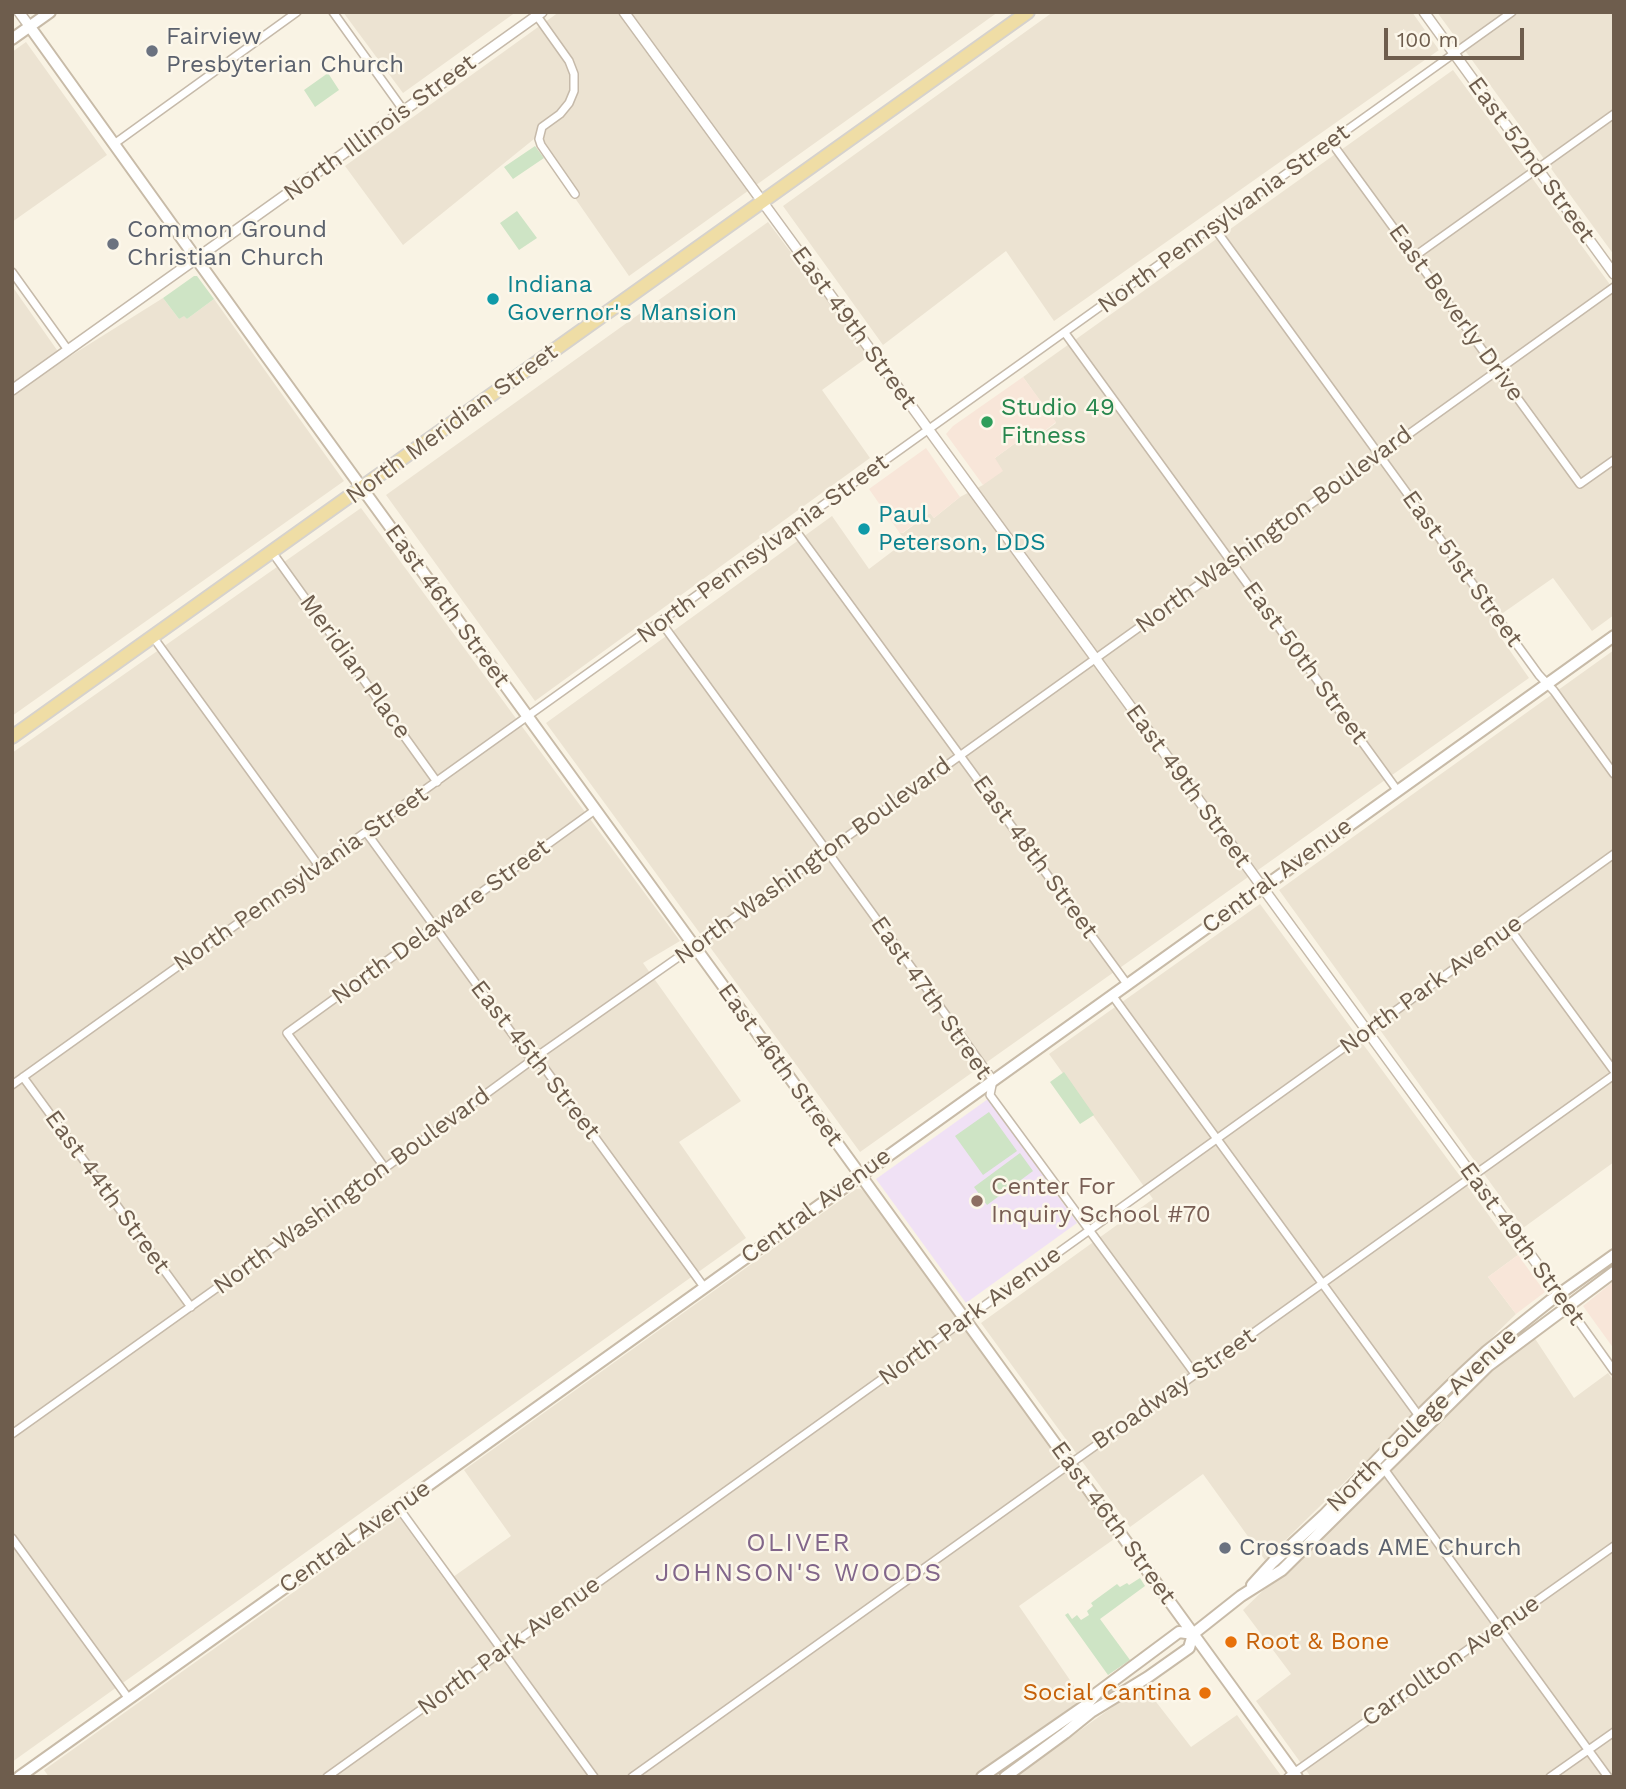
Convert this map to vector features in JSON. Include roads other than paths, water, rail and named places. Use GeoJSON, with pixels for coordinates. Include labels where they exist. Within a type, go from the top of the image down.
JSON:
{"type":"FeatureCollection","features":[{"type":"Feature","properties":{"kind":"main road"},"geometry":{"type":"LineString","coordinates":[[12,39],[50,12]]}},
{"type":"Feature","properties":{"kind":"main road","name":"North Meridian Street"},"geometry":{"type":"LineString","coordinates":[[12,737],[1028,12]]}},
{"type":"Feature","properties":{"kind":"main road","name":"East 46th Street"},"geometry":{"type":"LineString","coordinates":[[30,27],[1193,1633],[1293,1775]]}},
{"type":"Feature","properties":{"kind":"main road","name":"Central Avenue"},"geometry":{"type":"LineString","coordinates":[[19,1777],[1614,636]]}},
{"type":"Feature","properties":{"kind":"main road","name":"North College Avenue"},"geometry":{"type":"LineString","coordinates":[[1241,1596],[1487,1351],[1614,1255]]}},
{"type":"Feature","properties":{"kind":"main road","name":"North College Avenue"},"geometry":{"type":"LineString","coordinates":[[1005,1777],[1091,1712],[1189,1648],[1193,1633],[1241,1596],[1282,1570],[1488,1366],[1614,1272]]}},
{"type":"Feature","properties":{"kind":"main road","name":"North College Avenue"},"geometry":{"type":"LineString","coordinates":[[982,1777],[1086,1705],[1097,1693],[1179,1632],[1193,1633]]}},
{"type":"Feature","properties":{"kind":"street"},"geometry":{"type":"LineString","coordinates":[[19,12],[30,27]]}},
{"type":"Feature","properties":{"kind":"street"},"geometry":{"type":"LineString","coordinates":[[114,144],[297,12]]}},
{"type":"Feature","properties":{"kind":"street"},"geometry":{"type":"LineString","coordinates":[[333,12],[404,111]]}},
{"type":"Feature","properties":{"kind":"street","name":"East 49th Street"},"geometry":{"type":"LineString","coordinates":[[624,12],[1614,1371]]}},
{"type":"Feature","properties":{"kind":"street","name":"East 52nd Street"},"geometry":{"type":"LineString","coordinates":[[1424,12],[1614,274]]}},
{"type":"Feature","properties":{"kind":"street","name":"North Pennsylvania Street"},"geometry":{"type":"LineString","coordinates":[[12,1085],[1512,12]]}},
{"type":"Feature","properties":{"kind":"street"},"geometry":{"type":"LineString","coordinates":[[540,14],[574,74],[574,91],[569,103],[561,114],[542,127],[541,145],[575,194]]}},
{"type":"Feature","properties":{"kind":"street","name":"North Illinois Street"},"geometry":{"type":"LineString","coordinates":[[12,390],[540,14]]}},
{"type":"Feature","properties":{"kind":"street"},"geometry":{"type":"LineString","coordinates":[[1415,256],[1614,114]]}},
{"type":"Feature","properties":{"kind":"street","name":"East Beverly Drive"},"geometry":{"type":"LineString","coordinates":[[1331,142],[1580,484],[1614,460]]}},
{"type":"Feature","properties":{"kind":"street","name":"East 51st Street"},"geometry":{"type":"LineString","coordinates":[[1213,226],[1543,681],[1548,684],[1614,774]]}},
{"type":"Feature","properties":{"kind":"street"},"geometry":{"type":"LineString","coordinates":[[12,272],[68,351]]}},
{"type":"Feature","properties":{"kind":"street","name":"North Washington Boulevard"},"geometry":{"type":"LineString","coordinates":[[12,1434],[1614,287]]}},
{"type":"Feature","properties":{"kind":"street","name":"East 50th Street"},"geometry":{"type":"LineString","coordinates":[[1065,332],[1397,790]]}},
{"type":"Feature","properties":{"kind":"street","name":"East 48th Street"},"geometry":{"type":"LineString","coordinates":[[793,527],[1127,984]]}},
{"type":"Feature","properties":{"kind":"street","name":"Meridian Place"},"geometry":{"type":"LineString","coordinates":[[272,552],[437,782]]}},
{"type":"Feature","properties":{"kind":"street","name":"East 47th Street"},"geometry":{"type":"LineString","coordinates":[[661,622],[993,1080],[990,1095],[1195,1374]]}},
{"type":"Feature","properties":{"kind":"street"},"geometry":{"type":"LineString","coordinates":[[153,637],[319,866]]}},
{"type":"Feature","properties":{"kind":"street","name":"North Delaware Street"},"geometry":{"type":"LineString","coordinates":[[384,1168],[286,1032],[595,810]]}},
{"type":"Feature","properties":{"kind":"street","name":"East 45th Street"},"geometry":{"type":"LineString","coordinates":[[366,832],[527,1054],[543,1066],[704,1287]]}},
{"type":"Feature","properties":{"kind":"street","name":"North Park Avenue"},"geometry":{"type":"LineString","coordinates":[[327,1777],[1614,854]]}},
{"type":"Feature","properties":{"kind":"street"},"geometry":{"type":"LineString","coordinates":[[1510,929],[1614,1073]]}},
{"type":"Feature","properties":{"kind":"street"},"geometry":{"type":"LineString","coordinates":[[1112,995],[1419,1416]]}},
{"type":"Feature","properties":{"kind":"street","name":"Broadway Street"},"geometry":{"type":"LineString","coordinates":[[632,1777],[1614,1073]]}},
{"type":"Feature","properties":{"kind":"street","name":"East 44th Street"},"geometry":{"type":"LineString","coordinates":[[23,1077],[191,1307]]}},
{"type":"Feature","properties":{"kind":"street"},"geometry":{"type":"LineString","coordinates":[[1384,1469],[1608,1777]]}},
{"type":"Feature","properties":{"kind":"street"},"geometry":{"type":"LineString","coordinates":[[398,1507],[594,1777]]}},
{"type":"Feature","properties":{"kind":"street"},"geometry":{"type":"LineString","coordinates":[[12,1538],[129,1699]]}},
{"type":"Feature","properties":{"kind":"street","name":"Carrollton Avenue"},"geometry":{"type":"LineString","coordinates":[[1293,1775],[1614,1546]]}},
{"type":"Feature","properties":{"kind":"street"},"geometry":{"type":"LineString","coordinates":[[1550,1777],[1614,1731]]}},
{"type":"Feature","properties":{"kind":"place","name":"Fairview Presbyterian Church"},"geometry":{"type":"Point","coordinates":[152,51]}},
{"type":"Feature","properties":{"kind":"place","name":"Common Ground Christian Church"},"geometry":{"type":"Point","coordinates":[113,244]}},
{"type":"Feature","properties":{"kind":"place","name":"Indiana Governor's Mansion"},"geometry":{"type":"Point","coordinates":[493,299]}},
{"type":"Feature","properties":{"kind":"place","name":"Studio 49 Fitness"},"geometry":{"type":"Point","coordinates":[987,422]}},
{"type":"Feature","properties":{"kind":"place","name":"Paul Peterson, DDS"},"geometry":{"type":"Point","coordinates":[864,529]}},
{"type":"Feature","properties":{"kind":"place","name":"Center For Inquiry School #70"},"geometry":{"type":"Point","coordinates":[977,1201]}},
{"type":"Feature","properties":{"kind":"place","name":"Crossroads AME Church"},"geometry":{"type":"Point","coordinates":[1225,1548]}},
{"type":"Feature","properties":{"kind":"place","name":"Root & Bone"},"geometry":{"type":"Point","coordinates":[1231,1642]}},
{"type":"Feature","properties":{"kind":"place","name":"Social Cantina"},"geometry":{"type":"Point","coordinates":[1205,1693]}},
{"type":"Feature","properties":{"kind":"district","name":"OLIVER JOHNSON'S WOODS"},"geometry":{"type":"Point","coordinates":[799,1558]}}]}
